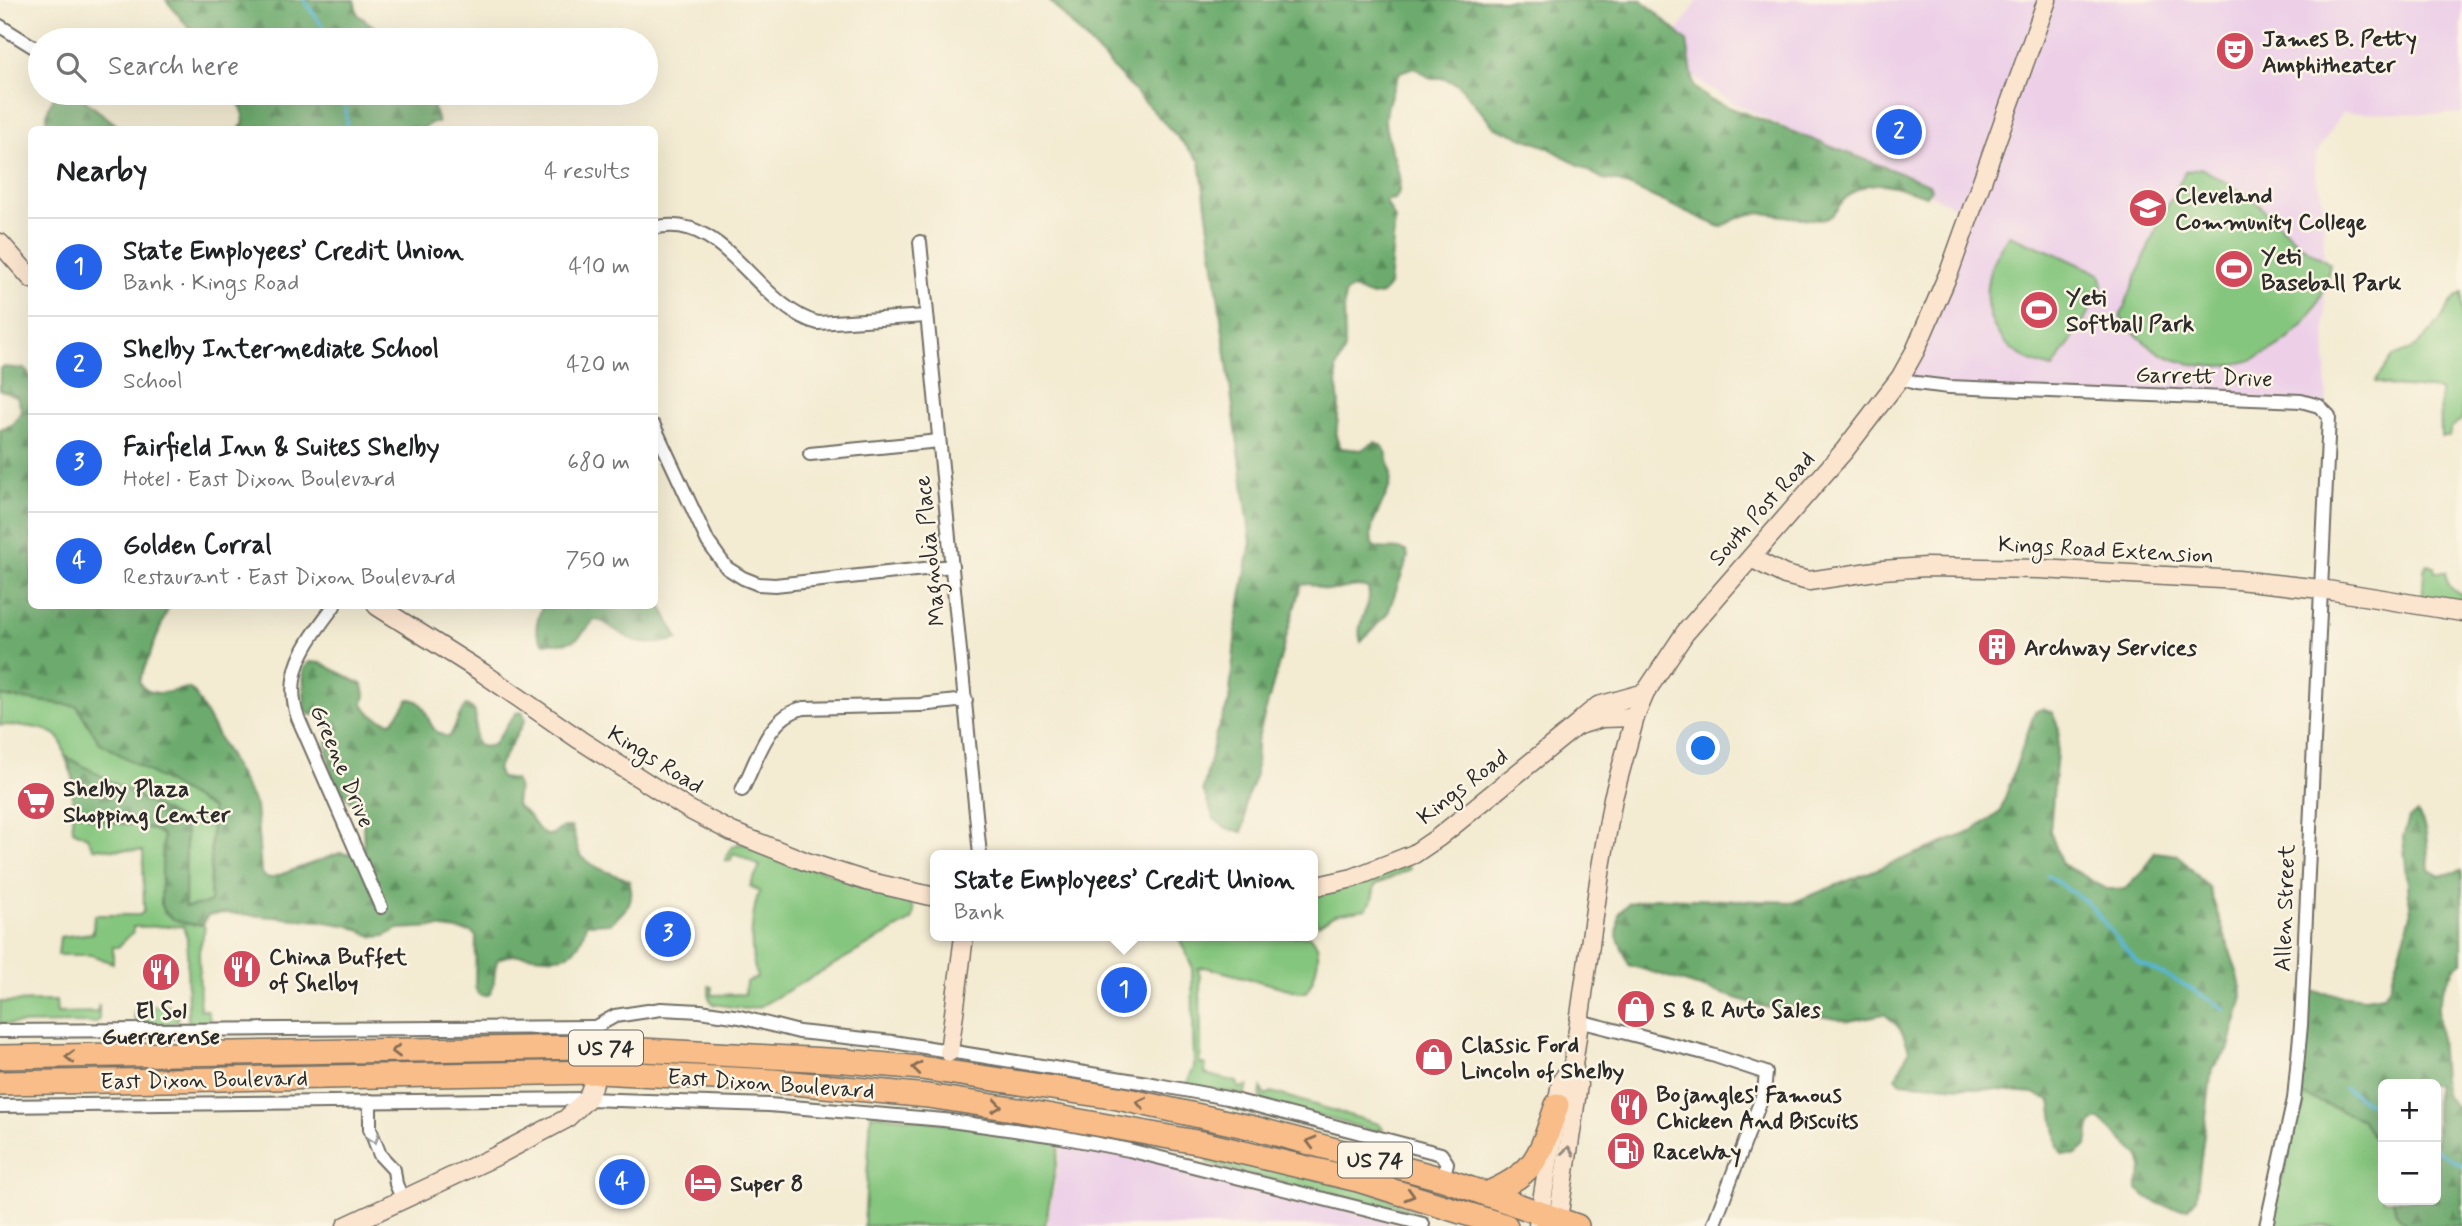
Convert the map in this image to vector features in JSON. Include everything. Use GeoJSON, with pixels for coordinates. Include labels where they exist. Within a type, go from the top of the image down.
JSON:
{"type":"FeatureCollection","features":[{"type":"Feature","properties":{"kind":"highway","name":"East Dixon Boulevard"},"geometry":{"type":"LineString","coordinates":[[0,1057],[591,1037],[742,1055],[908,1066],[1257,1117],[1486,1194],[1554,1222]]}},
{"type":"Feature","properties":{"kind":"highway"},"geometry":{"type":"LineString","coordinates":[[388,1076],[402,1068],[569,1063],[579,1060],[591,1037]]}},
{"type":"Feature","properties":{"kind":"highway"},"geometry":{"type":"LineString","coordinates":[[598,1072],[602,1065],[612,1062],[721,1061],[742,1055]]}},
{"type":"Feature","properties":{"kind":"highway","name":"East Dixon Boulevard"},"geometry":{"type":"LineString","coordinates":[[0,1083],[598,1072],[773,1081],[928,1096],[1202,1143],[1358,1180],[1506,1226]]}},
{"type":"Feature","properties":{"kind":"highway"},"geometry":{"type":"LineString","coordinates":[[1486,1194],[1516,1180],[1533,1166],[1557,1105]]}},
{"type":"Feature","properties":{"kind":"street","name":"South Post Road"},"geometry":{"type":"LineString","coordinates":[[1554,1222],[1578,1085],[1573,1065],[1609,818],[1634,717],[1645,693],[1685,633],[1844,451],[1900,378],[1950,270],[2047,0]]}},
{"type":"Feature","properties":{"kind":"street"},"geometry":{"type":"LineString","coordinates":[[0,26],[28,44]]}},
{"type":"Feature","properties":{"kind":"street"},"geometry":{"type":"LineString","coordinates":[[658,228],[691,228],[704,234],[785,308],[804,319],[818,323],[926,316]]}},
{"type":"Feature","properties":{"kind":"street","name":"Magnolia Place"},"geometry":{"type":"LineString","coordinates":[[920,242],[980,850]]}},
{"type":"Feature","properties":{"kind":"street"},"geometry":{"type":"LineString","coordinates":[[0,243],[28,274]]}},
{"type":"Feature","properties":{"kind":"street","name":"Garrett Drive"},"geometry":{"type":"LineString","coordinates":[[1900,378],[1949,387],[2301,401],[2319,406],[2329,416],[2321,589]]}},
{"type":"Feature","properties":{"kind":"street"},"geometry":{"type":"LineString","coordinates":[[658,435],[708,542],[727,568],[743,578],[758,584],[775,585],[952,566]]}},
{"type":"Feature","properties":{"kind":"street"},"geometry":{"type":"LineString","coordinates":[[810,454],[939,442]]}},
{"type":"Feature","properties":{"kind":"street","name":"Kings Road Extension"},"geometry":{"type":"LineString","coordinates":[[1751,558],[1785,575],[1809,581],[1882,570],[1967,567],[2197,577],[2321,589],[2462,612]]}},
{"type":"Feature","properties":{"kind":"street","name":"Allen Street"},"geometry":{"type":"LineString","coordinates":[[2266,1226],[2296,1089],[2321,589]]}},
{"type":"Feature","properties":{"kind":"street","name":"Greene Drive"},"geometry":{"type":"LineString","coordinates":[[332,609],[295,670],[293,700],[298,718],[381,907]]}},
{"type":"Feature","properties":{"kind":"street","name":"Kings Road"},"geometry":{"type":"LineString","coordinates":[[382,609],[688,809],[721,826],[807,862],[898,890],[930,896]]}},
{"type":"Feature","properties":{"kind":"street"},"geometry":{"type":"LineString","coordinates":[[1576,726],[1598,706],[1645,693]]}},
{"type":"Feature","properties":{"kind":"street"},"geometry":{"type":"LineString","coordinates":[[742,790],[771,731],[784,715],[792,710],[920,705],[966,700]]}},
{"type":"Feature","properties":{"kind":"street","name":"Kings Road"},"geometry":{"type":"LineString","coordinates":[[1318,886],[1353,878],[1414,854],[1439,837],[1576,726],[1602,718],[1634,717]]}},
{"type":"Feature","properties":{"kind":"street"},"geometry":{"type":"LineString","coordinates":[[949,1052],[963,941]]}},
{"type":"Feature","properties":{"kind":"street","name":"East Dixon Boulevard"},"geometry":{"type":"LineString","coordinates":[[0,1031],[591,1037],[607,1019],[630,1012],[661,1009],[700,1011],[740,1017],[799,1032],[893,1042],[1147,1083],[1257,1117]]}},
{"type":"Feature","properties":{"kind":"street"},"geometry":{"type":"LineString","coordinates":[[1579,1021],[1712,1055],[1766,1073],[1764,1091],[1713,1226]]}},
{"type":"Feature","properties":{"kind":"street","name":"South Post Road"},"geometry":{"type":"LineString","coordinates":[[1554,1222],[1557,1105],[1561,1082],[1573,1065]]}},
{"type":"Feature","properties":{"kind":"street"},"geometry":{"type":"LineString","coordinates":[[346,1226],[566,1119],[587,1099],[598,1072]]}},
{"type":"Feature","properties":{"kind":"street","name":"East Dixon Boulevard"},"geometry":{"type":"LineString","coordinates":[[0,1106],[587,1099],[769,1105],[944,1120],[1056,1136],[1197,1166],[1423,1224]]}},
{"type":"Feature","properties":{"kind":"street"},"geometry":{"type":"LineString","coordinates":[[370,1101],[370,1129],[380,1155],[394,1170],[396,1184],[403,1200]]}},
{"type":"Feature","properties":{"kind":"street"},"geometry":{"type":"LineString","coordinates":[[1197,1166],[1202,1143]]}},
{"type":"Feature","properties":{"kind":"shaded area","name":"Cleveland Community College"},"geometry":{"type":"Polygon","coordinates":[[[1698,0],[2462,0],[2462,114],[2342,113],[2316,154],[2315,172],[2323,202],[2327,413],[2319,406],[1949,387],[1900,378],[1971,214],[1734,103],[1661,57],[1698,0]]]}},
{"type":"Feature","properties":{"kind":"shaded area"},"geometry":{"type":"Polygon","coordinates":[[[1070,1143],[1165,1163],[1403,1226],[1047,1226],[1062,1146],[1070,1143]]]}},
{"type":"Feature","properties":{"kind":"green space"},"geometry":{"type":"Polygon","coordinates":[[[166,0],[354,0],[358,15],[376,28],[189,28],[166,0]]]}},
{"type":"Feature","properties":{"kind":"green space"},"geometry":{"type":"Polygon","coordinates":[[[1049,0],[1642,0],[1687,41],[1694,87],[1710,100],[1929,184],[1931,189],[1927,196],[1893,186],[1873,184],[1853,192],[1834,214],[1825,219],[1762,213],[1744,216],[1721,227],[1617,181],[1603,179],[1547,147],[1494,127],[1458,84],[1442,78],[1430,78],[1414,67],[1400,72],[1385,120],[1400,182],[1395,199],[1386,202],[1395,219],[1389,285],[1382,294],[1372,296],[1353,289],[1346,292],[1345,350],[1336,368],[1339,407],[1336,437],[1341,448],[1361,450],[1375,442],[1386,451],[1391,470],[1390,485],[1375,519],[1371,537],[1373,546],[1403,550],[1408,557],[1388,613],[1361,642],[1359,634],[1368,601],[1368,588],[1358,586],[1329,590],[1308,584],[1301,585],[1257,741],[1256,774],[1245,803],[1242,832],[1226,828],[1214,819],[1203,790],[1216,733],[1229,702],[1237,620],[1251,542],[1200,161],[1049,0]]]}},
{"type":"Feature","properties":{"kind":"green space"},"geometry":{"type":"Polygon","coordinates":[[[50,105],[91,105],[118,126],[48,126],[50,105]]]}},
{"type":"Feature","properties":{"kind":"green space"},"geometry":{"type":"Polygon","coordinates":[[[240,105],[433,105],[438,123],[426,126],[242,126],[244,123],[240,105]]]}},
{"type":"Feature","properties":{"kind":"green space","name":"Yeti Baseball Park"},"geometry":{"type":"Polygon","coordinates":[[[2201,168],[2252,198],[2298,243],[2330,264],[2323,292],[2310,316],[2292,336],[2270,352],[2246,362],[2219,366],[2192,364],[2164,355],[2146,343],[2120,317],[2156,229],[2185,172],[2201,168]]]}},
{"type":"Feature","properties":{"kind":"green space","name":"Yeti Softball Park"},"geometry":{"type":"Polygon","coordinates":[[[2009,235],[2100,274],[2103,284],[2083,323],[2053,368],[2030,360],[2012,349],[1998,334],[1990,316],[1987,297],[1989,276],[1996,255],[2009,235]]]}},
{"type":"Feature","properties":{"kind":"green space"},"geometry":{"type":"Polygon","coordinates":[[[2462,293],[2462,419],[2451,429],[2449,437],[2441,437],[2440,390],[2375,382],[2393,356],[2410,350],[2424,339],[2453,300],[2462,293]]]}},
{"type":"Feature","properties":{"kind":"green space"},"geometry":{"type":"Polygon","coordinates":[[[0,369],[25,369],[28,373],[28,609],[168,609],[139,682],[143,688],[154,693],[188,688],[194,692],[256,806],[261,872],[265,877],[271,878],[340,853],[355,855],[364,851],[363,821],[356,808],[333,781],[327,750],[328,714],[325,710],[310,715],[305,710],[303,670],[309,662],[321,663],[363,685],[365,708],[384,720],[392,722],[409,699],[421,705],[434,729],[449,737],[466,705],[470,707],[475,713],[475,737],[479,745],[493,745],[516,713],[523,712],[525,720],[497,769],[501,778],[515,780],[518,786],[516,805],[540,831],[551,835],[563,827],[571,827],[578,851],[584,859],[629,880],[631,900],[626,909],[611,923],[586,924],[580,941],[572,951],[562,956],[525,955],[498,959],[492,990],[485,996],[478,994],[475,987],[476,936],[471,932],[436,927],[398,929],[385,936],[374,937],[350,926],[320,921],[227,913],[208,915],[203,925],[184,923],[168,915],[161,904],[163,836],[142,826],[98,820],[79,813],[72,814],[73,777],[65,756],[186,823],[185,907],[210,903],[212,809],[99,742],[77,706],[0,696],[0,429],[12,425],[22,411],[17,397],[0,390],[0,369]]]}},
{"type":"Feature","properties":{"kind":"green space"},"geometry":{"type":"Polygon","coordinates":[[[2429,564],[2434,566],[2435,572],[2445,572],[2450,586],[2462,595],[2462,612],[2422,606],[2424,570],[2429,564]]]}},
{"type":"Feature","properties":{"kind":"green space"},"geometry":{"type":"Polygon","coordinates":[[[658,599],[678,639],[654,644],[637,642],[601,621],[594,620],[574,640],[544,643],[538,634],[537,625],[541,609],[658,609],[658,599]]]}},
{"type":"Feature","properties":{"kind":"green space"},"geometry":{"type":"Polygon","coordinates":[[[0,696],[77,706],[99,742],[212,809],[210,903],[185,908],[186,823],[65,756],[60,739],[51,732],[0,725],[0,696]]]}},
{"type":"Feature","properties":{"kind":"green space"},"geometry":{"type":"Polygon","coordinates":[[[2043,709],[2052,712],[2059,729],[2050,831],[2062,864],[2107,889],[2125,889],[2144,870],[2155,852],[2178,855],[2209,888],[2238,975],[2243,997],[2228,1051],[2212,1068],[2196,1199],[2188,1208],[2161,1204],[2137,1189],[2143,1167],[2140,1157],[2100,1119],[2090,1126],[2087,1145],[2076,1155],[2062,1154],[2058,1147],[2051,1101],[2034,1093],[1900,1082],[1896,1077],[1909,1051],[1901,1030],[1884,1014],[1849,1021],[1765,1007],[1629,965],[1617,936],[1619,913],[1629,903],[1655,898],[1794,902],[1971,832],[2000,812],[2035,711],[2043,709]]]}},
{"type":"Feature","properties":{"kind":"green space"},"geometry":{"type":"Polygon","coordinates":[[[77,812],[98,820],[151,829],[163,836],[161,904],[164,913],[185,924],[203,925],[205,928],[199,951],[200,1009],[207,1010],[210,1019],[205,1024],[192,1024],[188,1021],[187,938],[183,926],[133,927],[133,932],[118,947],[113,947],[113,963],[91,955],[58,955],[60,937],[93,933],[94,915],[140,915],[144,911],[143,851],[93,848],[87,837],[73,830],[72,814],[77,812]]]}},
{"type":"Feature","properties":{"kind":"green space"},"geometry":{"type":"Polygon","coordinates":[[[2417,813],[2424,825],[2429,870],[2440,876],[2462,870],[2462,962],[2456,966],[2444,987],[2438,1008],[2444,1095],[2462,1113],[2462,1226],[2408,1226],[2396,1213],[2394,1205],[2441,1205],[2441,1079],[2378,1079],[2378,1145],[2361,1119],[2300,1094],[2308,991],[2365,998],[2383,995],[2390,986],[2411,915],[2403,837],[2409,818],[2417,813]]]}},
{"type":"Feature","properties":{"kind":"green space"},"geometry":{"type":"Polygon","coordinates":[[[745,844],[907,900],[914,909],[912,920],[759,1007],[746,1009],[713,1004],[709,998],[709,986],[712,987],[712,995],[745,994],[746,982],[757,978],[752,934],[759,891],[750,886],[760,866],[734,853],[730,861],[725,860],[731,848],[745,844]]]}},
{"type":"Feature","properties":{"kind":"green space"},"geometry":{"type":"Polygon","coordinates":[[[1408,864],[1410,869],[1375,885],[1372,900],[1366,909],[1336,914],[1318,925],[1318,893],[1408,864]]]}},
{"type":"Feature","properties":{"kind":"green space"},"geometry":{"type":"Polygon","coordinates":[[[1180,941],[1314,941],[1317,945],[1314,977],[1306,992],[1205,967],[1198,968],[1201,1052],[1199,1063],[1206,1065],[1205,1074],[1237,1082],[1239,1088],[1248,1086],[1244,1095],[1186,1085],[1194,1068],[1192,966],[1180,941]]]}},
{"type":"Feature","properties":{"kind":"green space"},"geometry":{"type":"Polygon","coordinates":[[[56,1001],[57,1013],[97,1012],[99,1004],[99,1020],[95,1023],[0,1024],[0,1002],[56,1001]]]}},
{"type":"Feature","properties":{"kind":"green space"},"geometry":{"type":"Polygon","coordinates":[[[169,1005],[178,1011],[177,1021],[172,1024],[140,1024],[135,1020],[134,1012],[138,1007],[169,1005]]]}},
{"type":"Feature","properties":{"kind":"green space"},"geometry":{"type":"Polygon","coordinates":[[[1261,1088],[1265,1095],[1272,1092],[1379,1124],[1383,1129],[1375,1131],[1260,1101],[1261,1088]]]}},
{"type":"Feature","properties":{"kind":"green space"},"geometry":{"type":"Polygon","coordinates":[[[2300,1094],[2361,1119],[2378,1145],[2378,1205],[2394,1205],[2396,1213],[2408,1226],[2269,1226],[2289,1153],[2300,1094]]]}},
{"type":"Feature","properties":{"kind":"green space"},"geometry":{"type":"Polygon","coordinates":[[[871,1114],[1061,1137],[1045,1226],[864,1226],[871,1114]]]}},
{"type":"Feature","properties":{"kind":"green space"},"geometry":{"type":"Polygon","coordinates":[[[1212,1154],[1372,1191],[1414,1212],[1411,1215],[1208,1164],[1207,1159],[1212,1154]]]}},
{"type":"Feature","properties":{"kind":"waterway"},"geometry":{"type":"LineString","coordinates":[[304,0],[324,28]]}},
{"type":"Feature","properties":{"kind":"waterway"},"geometry":{"type":"LineString","coordinates":[[346,105],[347,126]]}},
{"type":"Feature","properties":{"kind":"waterway"},"geometry":{"type":"LineString","coordinates":[[2047,875],[2087,902],[2137,962],[2181,983],[2225,1009]]}},
{"type":"Feature","properties":{"kind":"waterway"},"geometry":{"type":"LineString","coordinates":[[2345,1088],[2378,1111]]}},
{"type":"Feature","properties":{"kind":"waterway"},"geometry":{"type":"LineString","coordinates":[[2441,1152],[2462,1166]]}},
{"type":"Feature","properties":{"kind":"place","name":"James B. Petty Amphitheater"},"geometry":{"type":"Point","coordinates":[2235,51]}},
{"type":"Feature","properties":{"kind":"place","name":"Shelby Intermediate School"},"geometry":{"type":"Point","coordinates":[1899,132]}},
{"type":"Feature","properties":{"kind":"place","name":"Cleveland Community College"},"geometry":{"type":"Point","coordinates":[2148,208]}},
{"type":"Feature","properties":{"kind":"place","name":"Yeti Baseball Park"},"geometry":{"type":"Point","coordinates":[2234,269]}},
{"type":"Feature","properties":{"kind":"place","name":"Yeti Softball Park"},"geometry":{"type":"Point","coordinates":[2039,310]}},
{"type":"Feature","properties":{"kind":"place","name":"Archway Services"},"geometry":{"type":"Point","coordinates":[1997,647]}},
{"type":"Feature","properties":{"kind":"place","name":"Shelby Plaza Shopping Center"},"geometry":{"type":"Point","coordinates":[36,801]}},
{"type":"Feature","properties":{"kind":"place","name":"Fairfield Inn & Suites Shelby"},"geometry":{"type":"Point","coordinates":[668,934]}},
{"type":"Feature","properties":{"kind":"place","name":"China Buffet of Shelby"},"geometry":{"type":"Point","coordinates":[242,969]}},
{"type":"Feature","properties":{"kind":"place","name":"El Sol Guerrerense"},"geometry":{"type":"Point","coordinates":[161,972]}},
{"type":"Feature","properties":{"kind":"place","name":"State Employees’ Credit Union"},"geometry":{"type":"Point","coordinates":[1124,990]}},
{"type":"Feature","properties":{"kind":"place","name":"S & R Auto Sales"},"geometry":{"type":"Point","coordinates":[1636,1009]}},
{"type":"Feature","properties":{"kind":"place","name":"Classic Ford Lincoln of Shelby"},"geometry":{"type":"Point","coordinates":[1434,1057]}},
{"type":"Feature","properties":{"kind":"place","name":"Bojangles' Famous Chicken And Biscuits"},"geometry":{"type":"Point","coordinates":[1629,1107]}},
{"type":"Feature","properties":{"kind":"place","name":"RaceWay"},"geometry":{"type":"Point","coordinates":[1626,1151]}},
{"type":"Feature","properties":{"kind":"place","name":"Golden Corral"},"geometry":{"type":"Point","coordinates":[622,1182]}},
{"type":"Feature","properties":{"kind":"place","name":"Super 8"},"geometry":{"type":"Point","coordinates":[703,1183]}}]}
